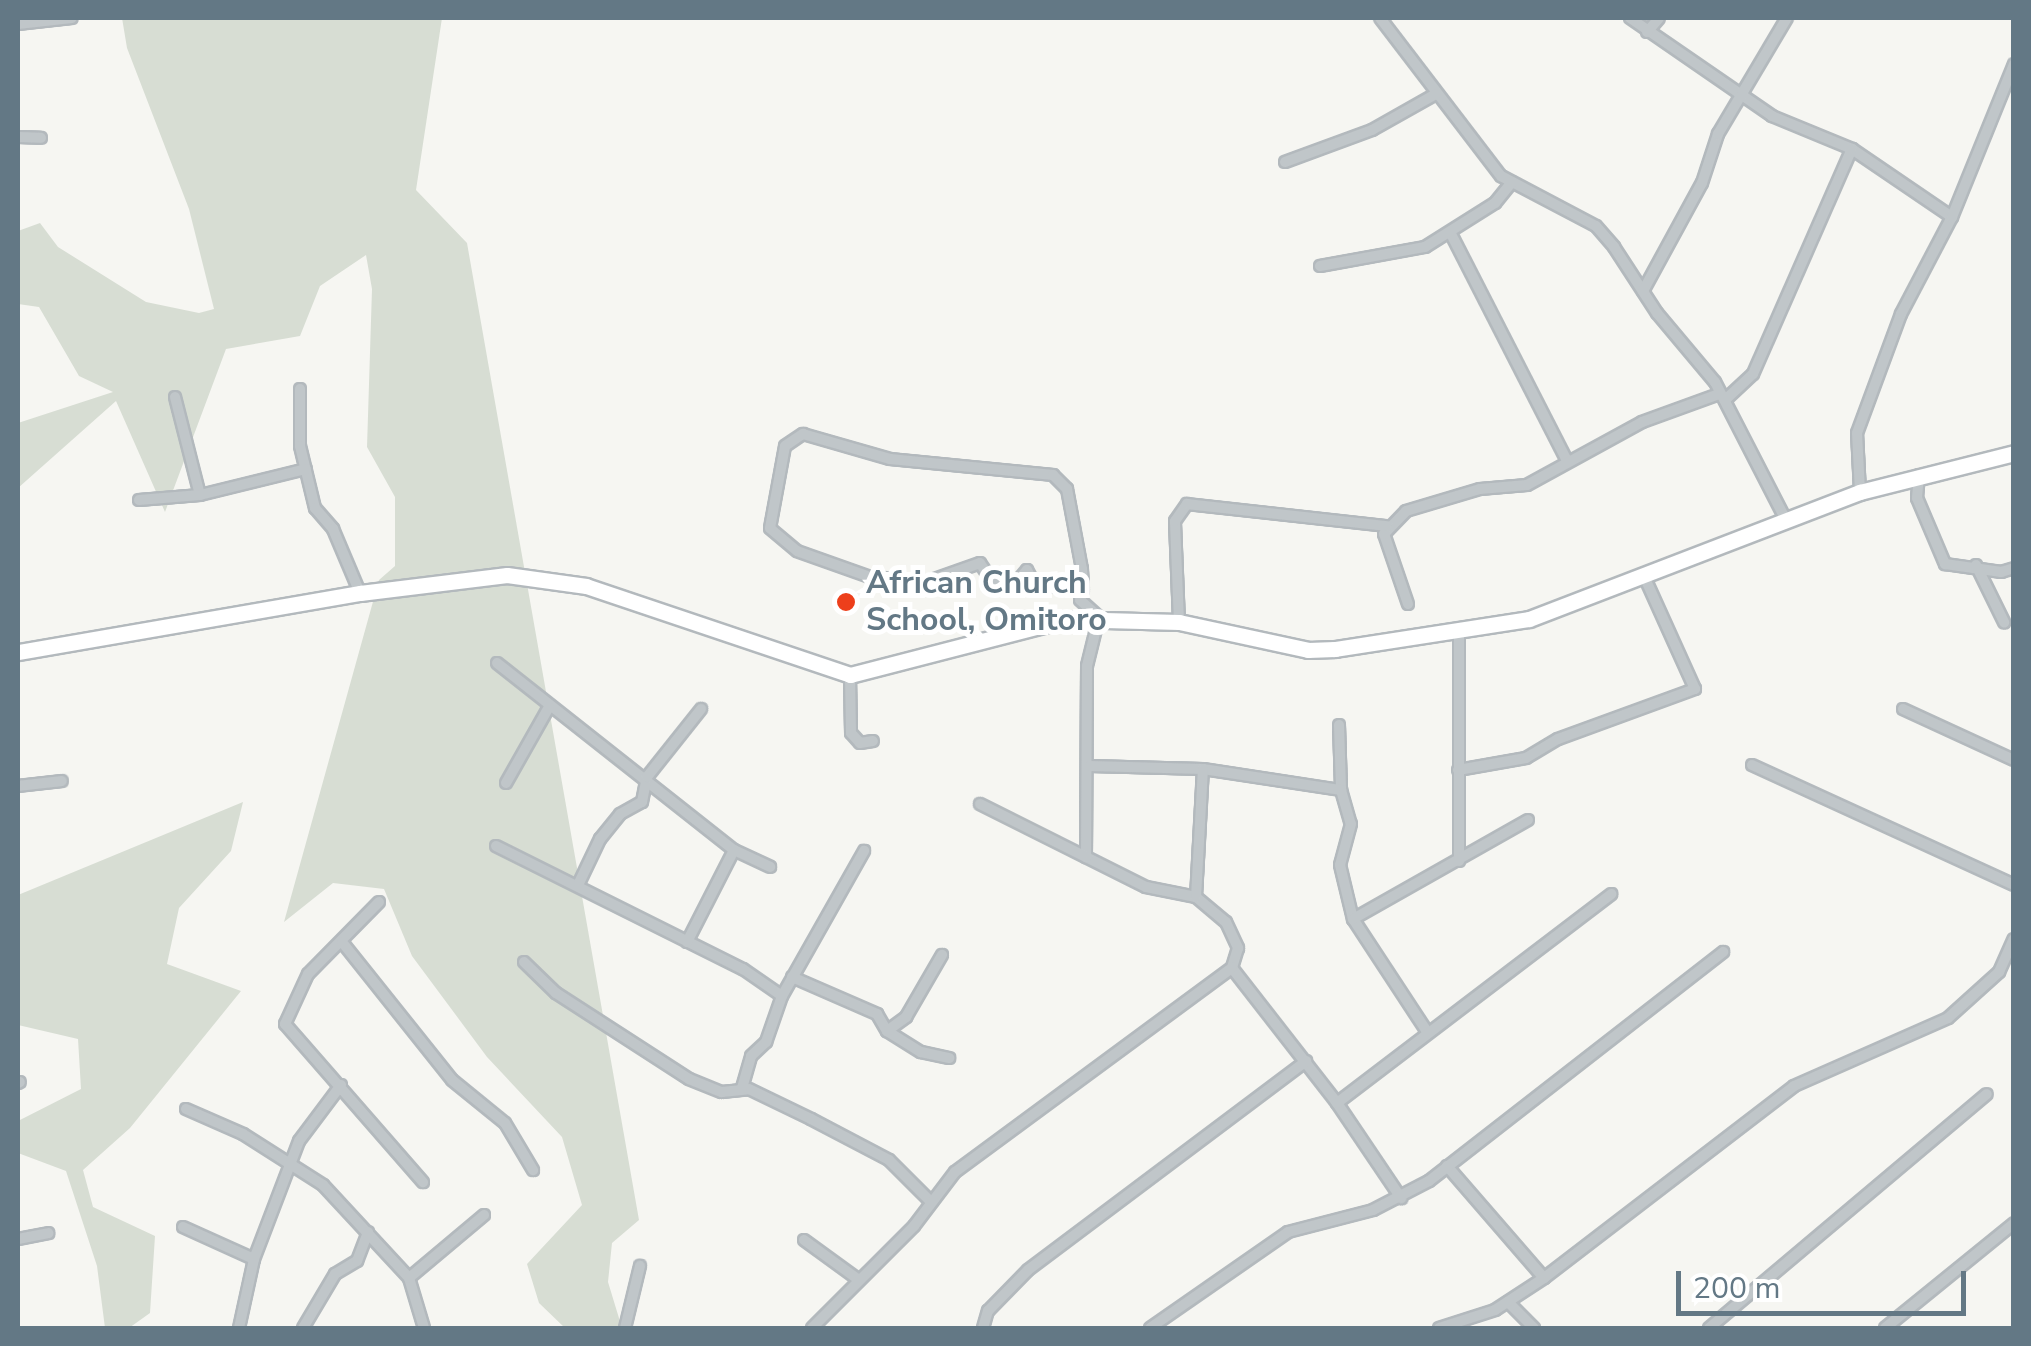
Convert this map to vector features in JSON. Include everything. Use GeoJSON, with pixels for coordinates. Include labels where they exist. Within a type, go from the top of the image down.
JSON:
{"type":"FeatureCollection","features":[{"type":"Feature","properties":{"kind":"main road"},"geometry":{"type":"LineString","coordinates":[[18,652],[360,592],[507,576],[558,580],[850,676],[1066,619],[1098,617],[1179,622],[1308,650],[1458,632],[1529,618],[1788,524],[1860,492],[2014,453]]}},
{"type":"Feature","properties":{"kind":"street"},"geometry":{"type":"LineString","coordinates":[[18,24],[72,18]]}},
{"type":"Feature","properties":{"kind":"street"},"geometry":{"type":"LineString","coordinates":[[1380,18],[1436,94],[1512,182],[1596,226],[1716,382],[1788,524]]}},
{"type":"Feature","properties":{"kind":"street"},"geometry":{"type":"LineString","coordinates":[[1630,18],[1772,116],[1852,149],[1952,216]]}},
{"type":"Feature","properties":{"kind":"street"},"geometry":{"type":"LineString","coordinates":[[1647,32],[1658,18]]}},
{"type":"Feature","properties":{"kind":"street"},"geometry":{"type":"LineString","coordinates":[[1643,292],[1656,278],[1742,96],[1787,18]]}},
{"type":"Feature","properties":{"kind":"street"},"geometry":{"type":"LineString","coordinates":[[1860,492],[1857,433],[1922,264],[1952,216],[2014,64]]}},
{"type":"Feature","properties":{"kind":"street"},"geometry":{"type":"LineString","coordinates":[[1285,162],[1372,130],[1436,94]]}},
{"type":"Feature","properties":{"kind":"street"},"geometry":{"type":"LineString","coordinates":[[18,137],[41,138]]}},
{"type":"Feature","properties":{"kind":"street"},"geometry":{"type":"LineString","coordinates":[[1699,398],[1722,397],[1753,374],[1852,149]]}},
{"type":"Feature","properties":{"kind":"street"},"geometry":{"type":"LineString","coordinates":[[1320,266],[1414,251],[1451,234],[1496,203],[1512,182]]}},
{"type":"Feature","properties":{"kind":"street"},"geometry":{"type":"LineString","coordinates":[[1451,234],[1566,460]]}},
{"type":"Feature","properties":{"kind":"street"},"geometry":{"type":"LineString","coordinates":[[1179,622],[1175,522],[1187,504],[1386,526],[1440,499],[1527,485],[1566,460],[1699,398],[1716,382]]}},
{"type":"Feature","properties":{"kind":"street"},"geometry":{"type":"LineString","coordinates":[[300,389],[306,469],[315,508],[333,529],[360,592]]}},
{"type":"Feature","properties":{"kind":"street"},"geometry":{"type":"LineString","coordinates":[[175,398],[200,494]]}},
{"type":"Feature","properties":{"kind":"street"},"geometry":{"type":"LineString","coordinates":[[1083,590],[1035,584],[1027,570],[1016,583],[990,578],[980,563],[929,581],[870,577],[797,551],[770,528],[785,446],[803,434],[890,458],[1053,475],[1067,489],[1083,590],[1080,600],[1098,617],[1087,666],[1090,766],[1086,856]]}},
{"type":"Feature","properties":{"kind":"street"},"geometry":{"type":"LineString","coordinates":[[139,500],[200,494],[306,469]]}},
{"type":"Feature","properties":{"kind":"street"},"geometry":{"type":"LineString","coordinates":[[1919,474],[1917,498],[1945,564],[1976,565],[2001,572],[2014,568]]}},
{"type":"Feature","properties":{"kind":"street"},"geometry":{"type":"LineString","coordinates":[[1386,526],[1384,534],[1408,604]]}},
{"type":"Feature","properties":{"kind":"street"},"geometry":{"type":"LineString","coordinates":[[1976,565],[2004,622]]}},
{"type":"Feature","properties":{"kind":"street"},"geometry":{"type":"LineString","coordinates":[[1458,770],[1526,758],[1558,738],[1695,689],[1644,576]]}},
{"type":"Feature","properties":{"kind":"street"},"geometry":{"type":"LineString","coordinates":[[1458,632],[1460,860]]}},
{"type":"Feature","properties":{"kind":"street"},"geometry":{"type":"LineString","coordinates":[[497,663],[549,707],[647,777],[734,850],[770,867]]}},
{"type":"Feature","properties":{"kind":"street"},"geometry":{"type":"LineString","coordinates":[[850,676],[850,734],[860,744],[873,741]]}},
{"type":"Feature","properties":{"kind":"street"},"geometry":{"type":"LineString","coordinates":[[506,783],[549,707]]}},
{"type":"Feature","properties":{"kind":"street"},"geometry":{"type":"LineString","coordinates":[[1903,708],[2014,760]]}},
{"type":"Feature","properties":{"kind":"street"},"geometry":{"type":"LineString","coordinates":[[579,883],[600,839],[620,814],[642,802],[647,777],[701,709]]}},
{"type":"Feature","properties":{"kind":"street"},"geometry":{"type":"LineString","coordinates":[[1339,725],[1341,790],[1350,824],[1340,865],[1353,919],[1426,1030]]}},
{"type":"Feature","properties":{"kind":"street"},"geometry":{"type":"LineString","coordinates":[[1752,764],[2014,885]]}},
{"type":"Feature","properties":{"kind":"street"},"geometry":{"type":"LineString","coordinates":[[1090,766],[1203,769],[1341,790]]}},
{"type":"Feature","properties":{"kind":"street"},"geometry":{"type":"LineString","coordinates":[[1196,897],[1203,769]]}},
{"type":"Feature","properties":{"kind":"street"},"geometry":{"type":"LineString","coordinates":[[18,786],[62,781]]}},
{"type":"Feature","properties":{"kind":"street"},"geometry":{"type":"LineString","coordinates":[[980,804],[1146,886],[1196,897],[1236,937],[1232,968],[1338,1103],[1401,1198]]}},
{"type":"Feature","properties":{"kind":"street"},"geometry":{"type":"LineString","coordinates":[[1353,919],[1528,820]]}},
{"type":"Feature","properties":{"kind":"street"},"geometry":{"type":"LineString","coordinates":[[496,846],[579,883],[782,996]]}},
{"type":"Feature","properties":{"kind":"street"},"geometry":{"type":"LineString","coordinates":[[687,942],[734,850]]}},
{"type":"Feature","properties":{"kind":"street"},"geometry":{"type":"LineString","coordinates":[[742,1088],[782,996],[864,851]]}},
{"type":"Feature","properties":{"kind":"street"},"geometry":{"type":"LineString","coordinates":[[1338,1103],[1426,1030],[1611,894]]}},
{"type":"Feature","properties":{"kind":"street"},"geometry":{"type":"LineString","coordinates":[[379,902],[308,974],[284,1024],[423,1182]]}},
{"type":"Feature","properties":{"kind":"street"},"geometry":{"type":"LineString","coordinates":[[1439,1328],[1508,1302],[1544,1278],[1794,1086],[1948,1018],[1999,972],[2014,940]]}},
{"type":"Feature","properties":{"kind":"street"},"geometry":{"type":"LineString","coordinates":[[342,942],[452,1080],[505,1122],[533,1170]]}},
{"type":"Feature","properties":{"kind":"street"},"geometry":{"type":"LineString","coordinates":[[1150,1328],[1288,1232],[1401,1198],[1723,952]]}},
{"type":"Feature","properties":{"kind":"street"},"geometry":{"type":"LineString","coordinates":[[887,1031],[906,1018],[942,955]]}},
{"type":"Feature","properties":{"kind":"street"},"geometry":{"type":"LineString","coordinates":[[524,962],[556,993],[689,1079],[722,1092],[742,1088],[889,1160],[929,1200]]}},
{"type":"Feature","properties":{"kind":"street"},"geometry":{"type":"LineString","coordinates":[[812,1328],[914,1226],[929,1200],[997,1138],[1232,968]]}},
{"type":"Feature","properties":{"kind":"street"},"geometry":{"type":"LineString","coordinates":[[792,977],[877,1014],[887,1031],[920,1052],[949,1058]]}},
{"type":"Feature","properties":{"kind":"street"},"geometry":{"type":"LineString","coordinates":[[982,1328],[988,1311],[1028,1270],[1306,1061]]}},
{"type":"Feature","properties":{"kind":"street"},"geometry":{"type":"LineString","coordinates":[[240,1328],[254,1259],[291,1162],[310,1122],[341,1086]]}},
{"type":"Feature","properties":{"kind":"street"},"geometry":{"type":"LineString","coordinates":[[1710,1328],[1879,1179],[1987,1094]]}},
{"type":"Feature","properties":{"kind":"street"},"geometry":{"type":"LineString","coordinates":[[186,1109],[291,1162],[368,1232],[409,1278],[424,1328]]}},
{"type":"Feature","properties":{"kind":"street"},"geometry":{"type":"LineString","coordinates":[[1447,1166],[1544,1278]]}},
{"type":"Feature","properties":{"kind":"street"},"geometry":{"type":"LineString","coordinates":[[409,1278],[484,1215]]}},
{"type":"Feature","properties":{"kind":"street"},"geometry":{"type":"LineString","coordinates":[[1885,1328],[2014,1224]]}},
{"type":"Feature","properties":{"kind":"street"},"geometry":{"type":"LineString","coordinates":[[183,1227],[254,1259]]}},
{"type":"Feature","properties":{"kind":"street"},"geometry":{"type":"LineString","coordinates":[[18,1239],[48,1232]]}},
{"type":"Feature","properties":{"kind":"street"},"geometry":{"type":"LineString","coordinates":[[303,1328],[335,1274],[357,1261],[368,1232]]}},
{"type":"Feature","properties":{"kind":"street"},"geometry":{"type":"LineString","coordinates":[[804,1240],[858,1280]]}},
{"type":"Feature","properties":{"kind":"street"},"geometry":{"type":"LineString","coordinates":[[624,1328],[640,1266]]}},
{"type":"Feature","properties":{"kind":"street"},"geometry":{"type":"LineString","coordinates":[[1508,1302],[1534,1328]]}},
{"type":"Feature","properties":{"kind":"street"},"geometry":{"type":"LineString","coordinates":[[1725,1318],[1734,1328]]}},
{"type":"Feature","properties":{"kind":"shaded area"},"geometry":{"type":"Polygon","coordinates":[[[122,18],[442,18],[416,190],[467,243],[639,1220],[612,1243],[608,1282],[622,1328],[565,1328],[539,1303],[527,1264],[582,1205],[562,1137],[487,1057],[412,956],[384,889],[333,883],[284,922],[379,580],[395,566],[395,497],[367,447],[372,289],[366,255],[320,286],[300,336],[226,349],[165,512],[116,401],[18,488],[18,423],[113,392],[79,376],[39,307],[18,304],[18,231],[40,223],[58,247],[146,302],[199,313],[214,309],[189,209],[127,48],[122,18]]]}},
{"type":"Feature","properties":{"kind":"shaded area"},"geometry":{"type":"Polygon","coordinates":[[[243,802],[231,851],[179,908],[167,964],[241,991],[130,1128],[83,1170],[93,1207],[155,1236],[150,1313],[129,1328],[105,1328],[97,1266],[66,1171],[18,1153],[18,1121],[81,1089],[78,1039],[18,1025],[18,895],[243,802]]]}},
{"type":"Feature","properties":{"kind":"place","name":"African Church School, Omitoro"},"geometry":{"type":"Point","coordinates":[846,602]}}]}
